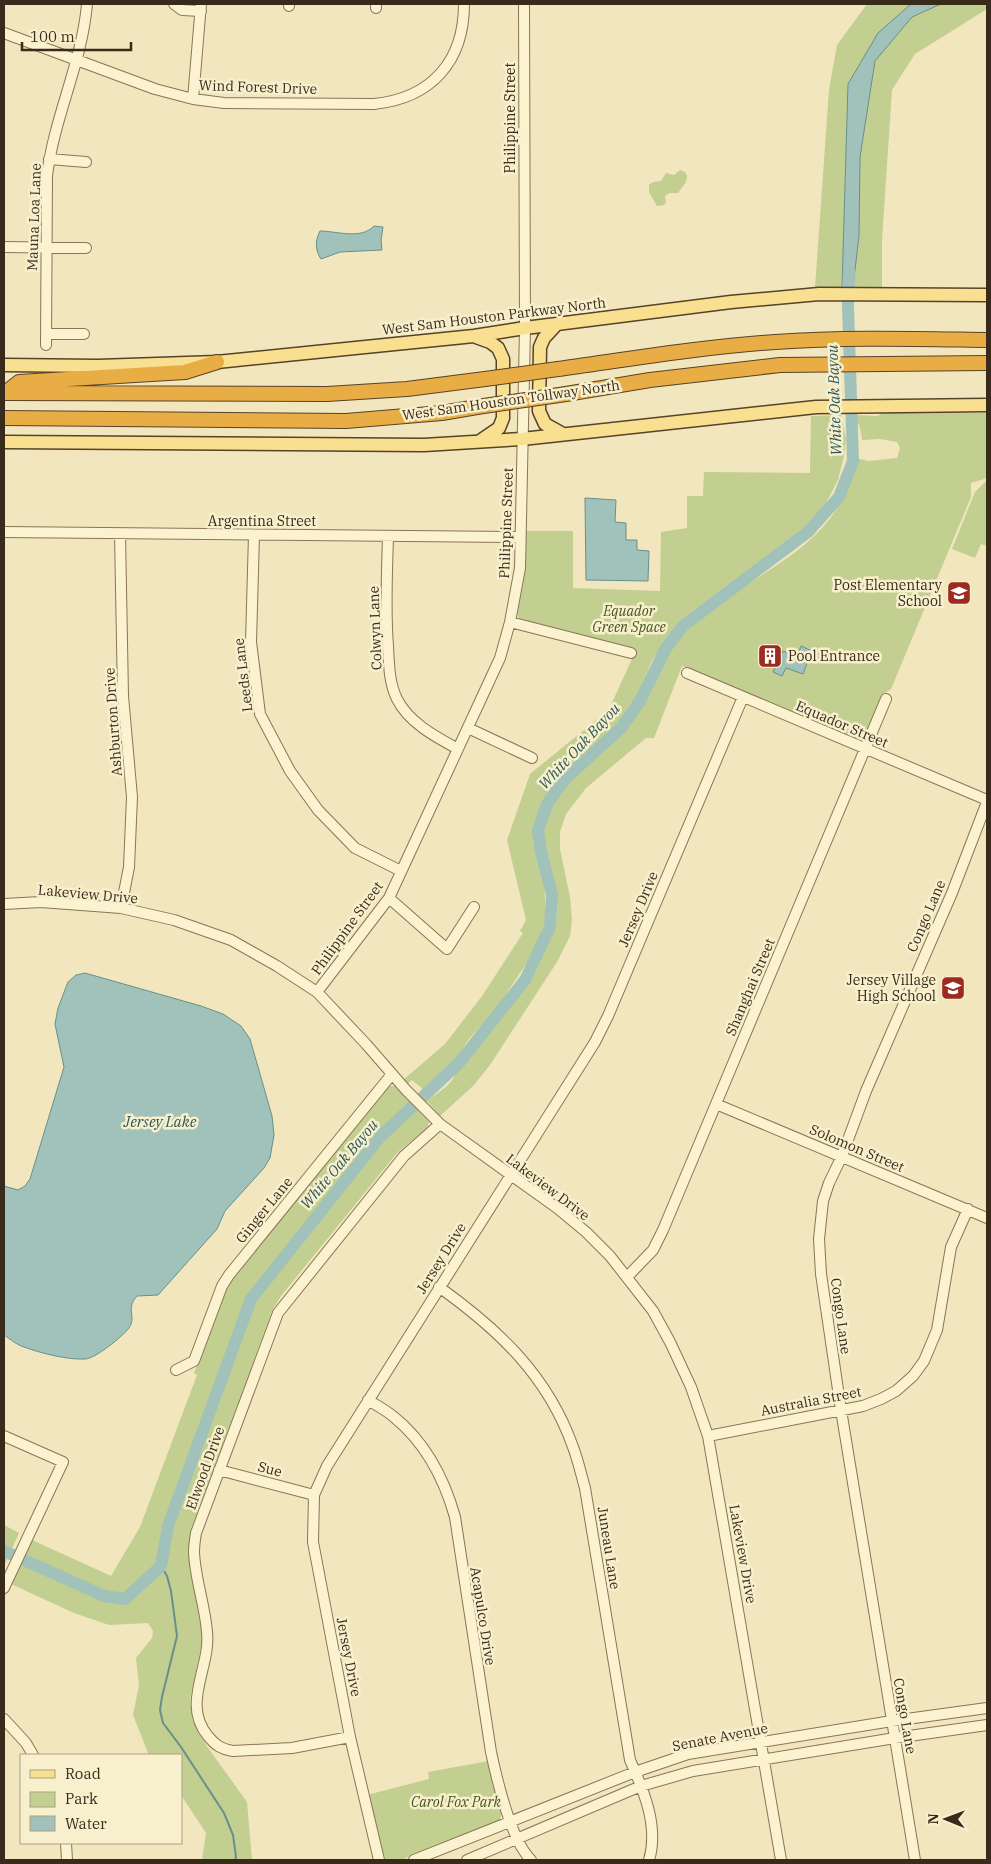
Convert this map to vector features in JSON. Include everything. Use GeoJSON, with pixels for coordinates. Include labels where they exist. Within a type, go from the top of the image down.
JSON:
{"type":"FeatureCollection","features":[{"type":"Feature","properties":{"kind":"highway","name":"West Sam Houston Tollway North"},"geometry":{"type":"LineString","coordinates":[[5,393],[327,394],[407,389],[716,348],[817,340],[987,340]]}},
{"type":"Feature","properties":{"kind":"highway"},"geometry":{"type":"LineString","coordinates":[[5,393],[19,382],[185,372],[217,362]]}},
{"type":"Feature","properties":{"kind":"highway","name":"West Sam Houston Tollway North"},"geometry":{"type":"LineString","coordinates":[[4,418],[346,420],[442,412],[660,379],[780,365],[987,363]]}},
{"type":"Feature","properties":{"kind":"highway"},"geometry":{"type":"LineString","coordinates":[[4,422],[45,418]]}},
{"type":"Feature","properties":{"kind":"main road","name":"West Sam Houston Parkway North"},"geometry":{"type":"LineString","coordinates":[[4,365],[98,366],[217,362],[474,336],[731,302],[818,294],[987,295]]}},
{"type":"Feature","properties":{"kind":"main road"},"geometry":{"type":"LineString","coordinates":[[557,324],[544,338],[540,347],[540,411],[545,424],[563,434]]}},
{"type":"Feature","properties":{"kind":"main road"},"geometry":{"type":"LineString","coordinates":[[474,336],[490,342],[498,348],[503,359],[503,418],[499,428],[480,442]]}},
{"type":"Feature","properties":{"kind":"main road"},"geometry":{"type":"LineString","coordinates":[[4,442],[415,445],[522,439],[816,407],[987,406]]}},
{"type":"Feature","properties":{"kind":"street","name":"Mauna Loa Lane"},"geometry":{"type":"LineString","coordinates":[[46,345],[47,176],[49,159],[82,36],[87,4]]}},
{"type":"Feature","properties":{"kind":"street"},"geometry":{"type":"LineString","coordinates":[[174,4],[182,10],[201,7],[193,99]]}},
{"type":"Feature","properties":{"kind":"street","name":"Wind Forest Drive"},"geometry":{"type":"LineString","coordinates":[[4,33],[155,89],[193,99],[224,103],[374,104],[405,98],[429,85],[443,72],[457,47],[463,28],[464,4]]}},
{"type":"Feature","properties":{"kind":"street","name":"Philippine Street"},"geometry":{"type":"LineString","coordinates":[[317,992],[389,898],[500,658],[510,622],[520,568],[525,328],[524,4]]}},
{"type":"Feature","properties":{"kind":"street"},"geometry":{"type":"LineString","coordinates":[[49,159],[86,162]]}},
{"type":"Feature","properties":{"kind":"street"},"geometry":{"type":"LineString","coordinates":[[4,247],[86,248]]}},
{"type":"Feature","properties":{"kind":"street"},"geometry":{"type":"LineString","coordinates":[[46,334],[84,334]]}},
{"type":"Feature","properties":{"kind":"street","name":"Argentina Street"},"geometry":{"type":"LineString","coordinates":[[4,532],[520,537]]}},
{"type":"Feature","properties":{"kind":"street","name":"Ashburton Drive"},"geometry":{"type":"LineString","coordinates":[[120,534],[122,696],[132,797],[129,867],[121,908]]}},
{"type":"Feature","properties":{"kind":"street","name":"Leeds Lane"},"geometry":{"type":"LineString","coordinates":[[254,535],[251,642],[260,714],[290,772],[318,810],[355,848],[401,871]]}},
{"type":"Feature","properties":{"kind":"street","name":"Colwyn Lane"},"geometry":{"type":"LineString","coordinates":[[388,536],[386,616],[390,675],[397,699],[411,717],[429,733],[458,749]]}},
{"type":"Feature","properties":{"kind":"street"},"geometry":{"type":"LineString","coordinates":[[510,622],[631,654]]}},
{"type":"Feature","properties":{"kind":"street","name":"Equador Street"},"geometry":{"type":"LineString","coordinates":[[686,673],[987,801]]}},
{"type":"Feature","properties":{"kind":"street","name":"Jersey Drive"},"geometry":{"type":"LineString","coordinates":[[379,1860],[350,1737],[313,1542],[314,1495],[327,1466],[595,1042],[743,697]]}},
{"type":"Feature","properties":{"kind":"street","name":"Shanghai Street"},"geometry":{"type":"LineString","coordinates":[[627,1277],[653,1250],[886,700]]}},
{"type":"Feature","properties":{"kind":"street"},"geometry":{"type":"LineString","coordinates":[[468,728],[532,758]]}},
{"type":"Feature","properties":{"kind":"street","name":"Congo Lane"},"geometry":{"type":"LineString","coordinates":[[916,1860],[841,1410],[821,1274],[819,1238],[823,1201],[829,1183],[842,1156],[866,1092],[951,896],[987,801]]}},
{"type":"Feature","properties":{"kind":"street"},"geometry":{"type":"LineString","coordinates":[[389,898],[447,949],[474,907]]}},
{"type":"Feature","properties":{"kind":"street","name":"Lakeview Drive"},"geometry":{"type":"LineString","coordinates":[[4,904],[41,902],[121,908],[174,920],[231,940],[277,966],[317,992],[406,1090],[440,1124],[557,1208],[586,1232],[610,1256],[653,1312],[670,1342],[691,1387],[708,1436],[781,1860]]}},
{"type":"Feature","properties":{"kind":"street","name":"Ginger Lane"},"geometry":{"type":"LineString","coordinates":[[176,1370],[194,1361],[222,1286],[229,1274],[392,1074]]}},
{"type":"Feature","properties":{"kind":"street","name":"Solomon Street"},"geometry":{"type":"LineString","coordinates":[[716,1104],[987,1218]]}},
{"type":"Feature","properties":{"kind":"street","name":"Elwood Drive"},"geometry":{"type":"LineString","coordinates":[[350,1737],[292,1748],[233,1751],[215,1744],[205,1732],[198,1718],[196,1705],[208,1632],[194,1553],[196,1533],[278,1313],[404,1156],[440,1124]]}},
{"type":"Feature","properties":{"kind":"street","name":"Australia Street"},"geometry":{"type":"LineString","coordinates":[[708,1436],[862,1406],[896,1391],[913,1376],[924,1361],[937,1330],[951,1247],[968,1209]]}},
{"type":"Feature","properties":{"kind":"street","name":"Juneau Lane"},"geometry":{"type":"LineString","coordinates":[[440,1287],[495,1331],[527,1364],[552,1403],[573,1446],[585,1488],[630,1760],[641,1786],[653,1829],[649,1860]]}},
{"type":"Feature","properties":{"kind":"street","name":"Acapulco Drive"},"geometry":{"type":"LineString","coordinates":[[368,1400],[393,1416],[414,1437],[434,1463],[449,1496],[455,1517],[491,1752],[499,1788],[518,1838],[531,1860]]}},
{"type":"Feature","properties":{"kind":"street"},"geometry":{"type":"LineString","coordinates":[[4,1436],[62,1462],[6,1583]]}},
{"type":"Feature","properties":{"kind":"street","name":"Sue"},"geometry":{"type":"LineString","coordinates":[[219,1470],[314,1495]]}},
{"type":"Feature","properties":{"kind":"street","name":"Senate Avenue"},"geometry":{"type":"LineString","coordinates":[[414,1860],[635,1772],[688,1754],[892,1721],[987,1708]]}},
{"type":"Feature","properties":{"kind":"street"},"geometry":{"type":"LineString","coordinates":[[4,1719],[33,1754]]}},
{"type":"Feature","properties":{"kind":"street","name":"Senate Avenue"},"geometry":{"type":"LineString","coordinates":[[467,1860],[641,1786],[693,1771],[987,1725]]}},
{"type":"Feature","properties":{"kind":"street"},"geometry":{"type":"LineString","coordinates":[[66,1844],[67,1860]]}},
{"type":"Feature","properties":{"kind":"green space"},"geometry":{"type":"Polygon","coordinates":[[[867,4],[987,4],[987,9],[915,54],[892,90],[882,240],[882,287],[815,287],[829,90],[837,45],[867,4]]]}},
{"type":"Feature","properties":{"kind":"green space"},"geometry":{"type":"Polygon","coordinates":[[[680,170],[685,172],[687,176],[686,182],[678,193],[669,193],[665,196],[666,202],[664,205],[657,206],[649,192],[649,185],[653,182],[661,181],[666,173],[674,175],[680,170]]]}},
{"type":"Feature","properties":{"kind":"green space"},"geometry":{"type":"Polygon","coordinates":[[[882,413],[987,413],[987,478],[971,483],[971,497],[891,689],[882,695],[866,736],[858,740],[682,666],[654,738],[646,738],[586,788],[566,814],[560,832],[560,849],[570,897],[572,920],[570,936],[557,962],[490,1065],[473,1086],[440,1116],[427,1101],[449,1084],[456,1070],[507,1012],[529,980],[555,929],[557,895],[546,856],[544,829],[548,814],[555,800],[568,784],[616,739],[633,719],[647,697],[670,651],[686,630],[705,613],[795,553],[815,536],[831,517],[844,495],[855,458],[869,461],[897,458],[900,448],[897,442],[880,439],[862,440],[855,415],[878,416],[882,413]]]}},
{"type":"Feature","properties":{"kind":"green space","name":"Equador Green Space"},"geometry":{"type":"Polygon","coordinates":[[[841,415],[846,439],[844,456],[838,480],[825,505],[806,529],[786,547],[691,613],[674,628],[652,661],[631,708],[616,726],[564,772],[550,793],[536,826],[534,841],[544,878],[546,920],[534,952],[496,1009],[469,1039],[455,1060],[423,1089],[412,1080],[407,1084],[403,1080],[445,1044],[482,996],[523,933],[520,931],[526,920],[507,840],[530,774],[600,717],[611,705],[636,650],[520,620],[517,614],[524,570],[525,531],[573,531],[573,588],[660,591],[661,532],[687,528],[687,496],[703,496],[704,472],[810,473],[811,416],[841,415]]]}},
{"type":"Feature","properties":{"kind":"green space"},"geometry":{"type":"Polygon","coordinates":[[[987,480],[987,546],[981,544],[975,558],[952,549],[975,492],[987,480]]]}},
{"type":"Feature","properties":{"kind":"green space"},"geometry":{"type":"Polygon","coordinates":[[[387,1086],[395,1086],[429,1122],[428,1127],[397,1153],[281,1296],[273,1309],[191,1529],[188,1553],[202,1634],[202,1643],[190,1699],[193,1721],[206,1745],[247,1802],[252,1860],[202,1860],[206,1833],[182,1797],[182,1754],[149,1754],[133,1715],[139,1685],[136,1658],[152,1638],[153,1631],[148,1623],[109,1625],[74,1613],[11,1584],[32,1540],[111,1576],[140,1527],[197,1375],[194,1373],[228,1283],[387,1086]]]}},
{"type":"Feature","properties":{"kind":"green space"},"geometry":{"type":"Polygon","coordinates":[[[4,1525],[19,1533],[4,1566],[4,1525]]]}},
{"type":"Feature","properties":{"kind":"green space","name":"Carol Fox Park"},"geometry":{"type":"Polygon","coordinates":[[[489,1761],[493,1784],[502,1811],[500,1820],[401,1860],[386,1860],[367,1795],[429,1779],[428,1772],[489,1761]]]}},
{"type":"Feature","properties":{"kind":"water"},"geometry":{"type":"Polygon","coordinates":[[[911,4],[941,4],[912,17],[875,61],[860,157],[859,236],[853,287],[842,287],[848,84],[878,33],[911,4]]]}},
{"type":"Feature","properties":{"kind":"water"},"geometry":{"type":"Polygon","coordinates":[[[374,226],[383,227],[382,250],[340,252],[321,259],[319,256],[316,245],[320,231],[355,234],[362,233],[374,226]]]}},
{"type":"Feature","properties":{"kind":"water"},"geometry":{"type":"Polygon","coordinates":[[[585,498],[616,500],[615,522],[626,523],[626,540],[637,540],[637,550],[649,551],[648,581],[586,580],[585,498]]]}},
{"type":"Feature","properties":{"kind":"water"},"geometry":{"type":"Polygon","coordinates":[[[801,646],[812,651],[803,674],[786,668],[782,676],[773,672],[783,651],[797,657],[801,646]]]}},
{"type":"Feature","properties":{"kind":"water","name":"Jersey Lake"},"geometry":{"type":"Polygon","coordinates":[[[85,973],[201,1006],[223,1014],[241,1026],[250,1039],[272,1116],[274,1135],[270,1158],[264,1168],[225,1211],[217,1229],[158,1295],[137,1296],[131,1309],[131,1324],[121,1336],[90,1358],[78,1359],[54,1356],[31,1349],[19,1345],[4,1335],[4,1186],[18,1190],[25,1186],[30,1179],[64,1067],[55,1024],[58,1008],[68,982],[76,975],[85,973]]]}},
{"type":"Feature","properties":{"kind":"waterway","name":"White Oak Bayou"},"geometry":{"type":"LineString","coordinates":[[4,1551],[104,1596],[125,1599],[161,1566],[168,1526],[251,1299],[380,1137],[459,1063],[525,980],[550,927],[552,895],[541,852],[538,831],[547,804],[565,779],[621,728],[640,701],[666,648],[683,626],[808,532],[839,497],[853,461],[848,306],[849,270]]}},
{"type":"Feature","properties":{"kind":"waterway"},"geometry":{"type":"LineString","coordinates":[[161,1566],[167,1576],[171,1591],[177,1636],[162,1697],[160,1710],[163,1723],[224,1813],[233,1835],[235,1860]]}},
{"type":"Feature","properties":{"kind":"place","name":"Post Elementary School"},"geometry":{"type":"Point","coordinates":[959,593]}},
{"type":"Feature","properties":{"kind":"place","name":"Pool Entrance"},"geometry":{"type":"Point","coordinates":[770,656]}},
{"type":"Feature","properties":{"kind":"place","name":"Jersey Village High School"},"geometry":{"type":"Point","coordinates":[953,988]}}]}
